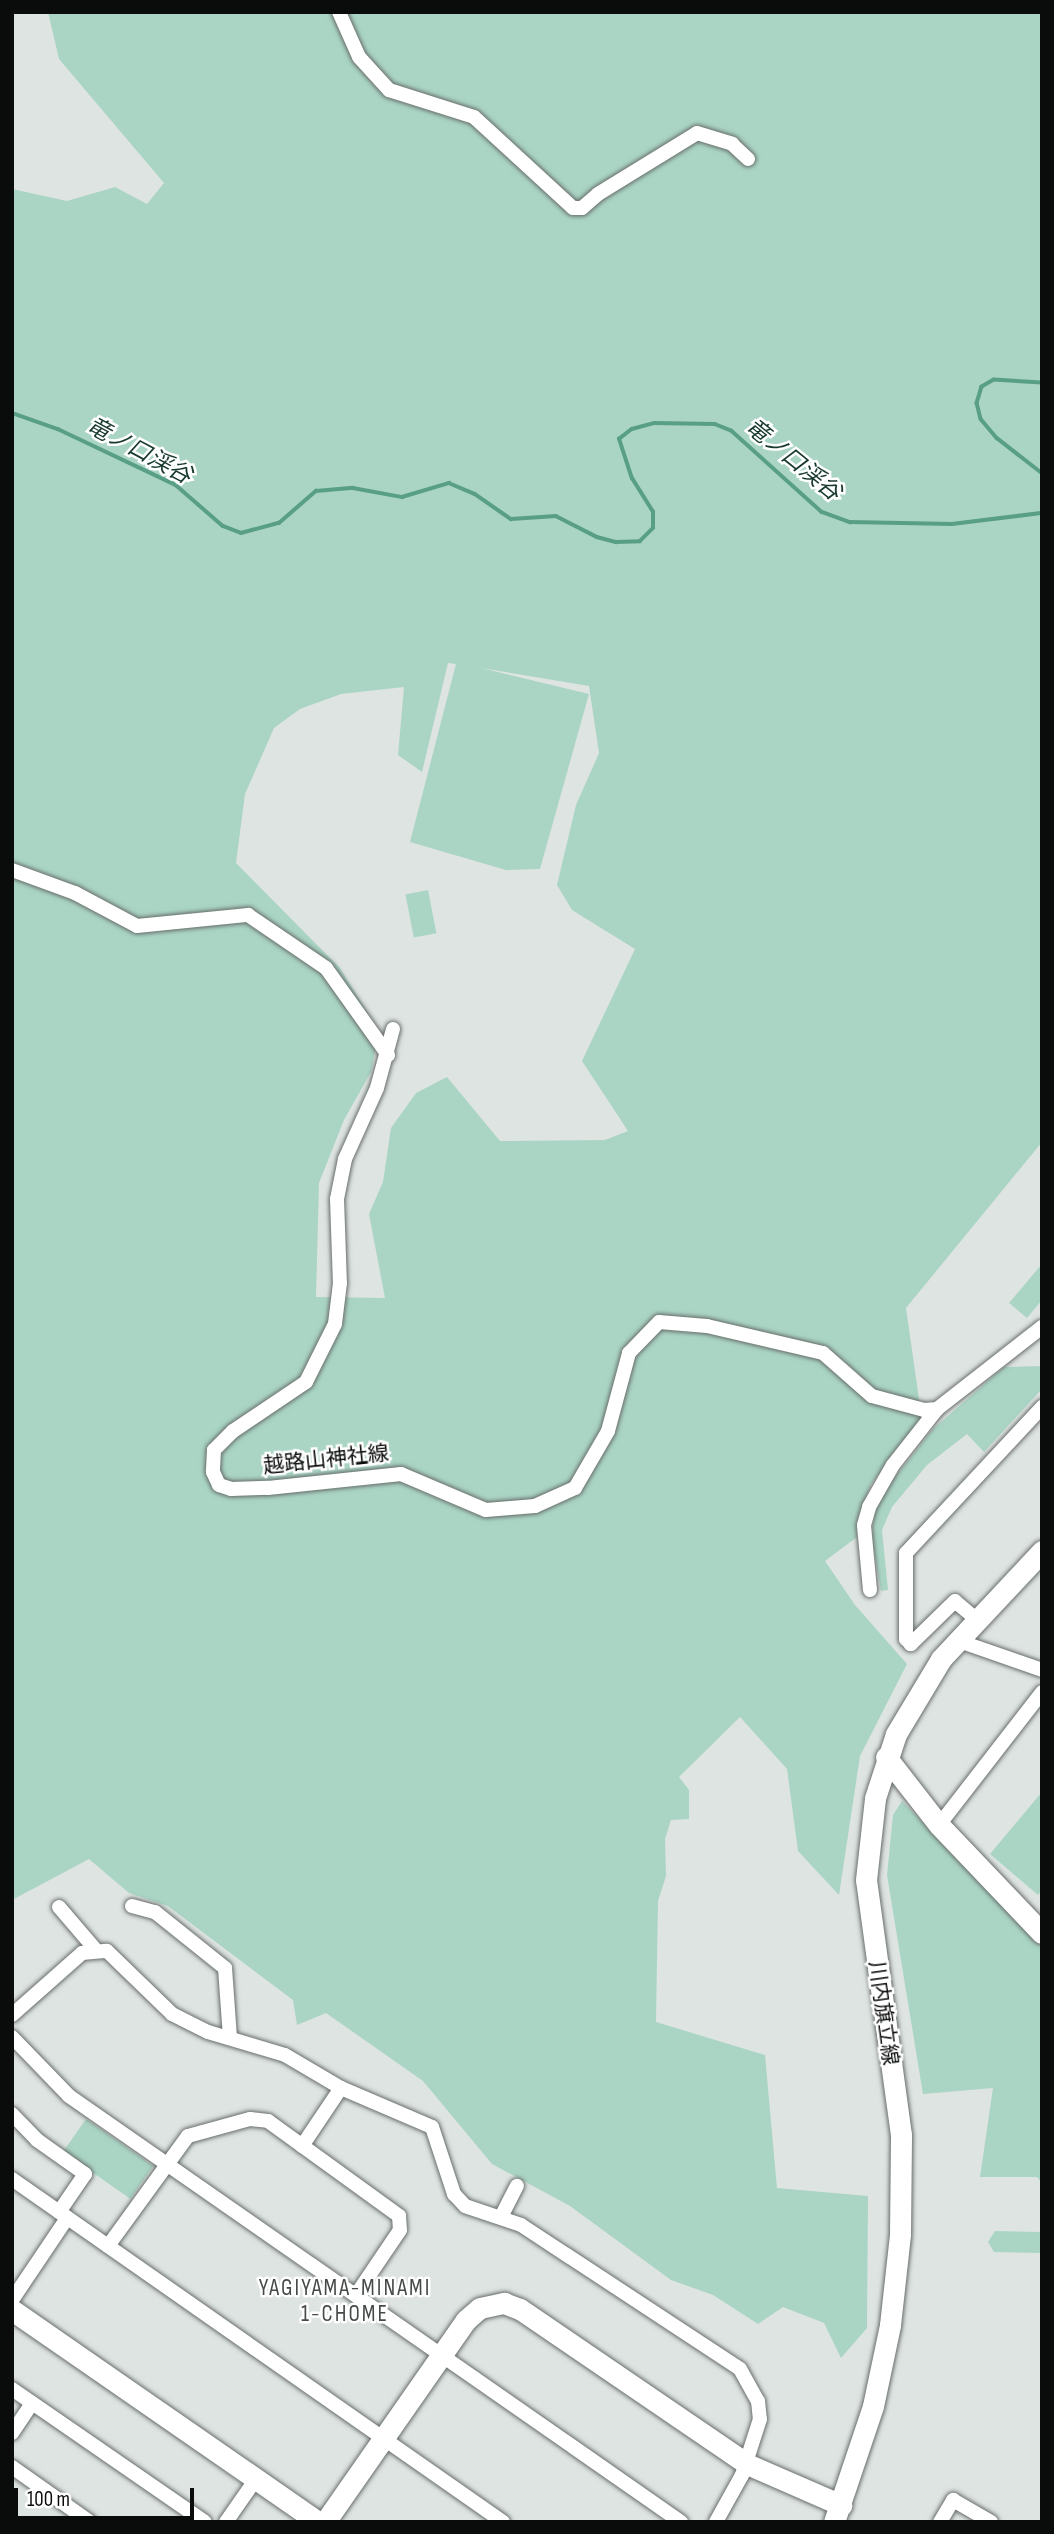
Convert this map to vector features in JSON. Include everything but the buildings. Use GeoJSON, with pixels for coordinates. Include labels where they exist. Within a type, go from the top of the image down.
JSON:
{"type":"FeatureCollection","features":[{"type":"Feature","properties":{"kind":"street"},"geometry":{"type":"LineString","coordinates":[[339,12],[359,57],[389,90],[474,117],[573,208],[582,208],[598,194],[697,133],[732,144],[748,159]]}},
{"type":"Feature","properties":{"kind":"street"},"geometry":{"type":"LineString","coordinates":[[12,870],[75,892],[137,926],[248,915],[326,968],[388,1055]]}},
{"type":"Feature","properties":{"kind":"street","name":"越路山神社線"},"geometry":{"type":"LineString","coordinates":[[393,1029],[388,1055],[345,1159],[337,1199],[340,1283],[335,1324],[306,1382],[233,1430],[214,1450],[213,1472],[219,1485],[231,1489],[268,1488],[401,1474],[486,1510],[535,1506],[575,1488],[608,1431],[629,1353],[659,1322],[707,1326],[823,1353],[872,1396],[895,1406],[937,1409]]}},
{"type":"Feature","properties":{"kind":"street"},"geometry":{"type":"LineString","coordinates":[[870,1590],[864,1524],[869,1507],[893,1465],[937,1409],[1042,1327]]}},
{"type":"Feature","properties":{"kind":"street"},"geometry":{"type":"LineString","coordinates":[[975,1618],[955,1601],[911,1644],[906,1639],[906,1553],[1042,1407]]}},
{"type":"Feature","properties":{"kind":"street","name":"川内旗立線"},"geometry":{"type":"LineString","coordinates":[[838,2513],[875,2399],[900,2234],[901,2135],[866,1880],[867,1845],[886,1758],[911,1705],[956,1640],[1042,1551]]}},
{"type":"Feature","properties":{"kind":"street"},"geometry":{"type":"LineString","coordinates":[[956,1640],[1042,1670]]}},
{"type":"Feature","properties":{"kind":"street"},"geometry":{"type":"LineString","coordinates":[[939,1825],[1042,1692]]}},
{"type":"Feature","properties":{"kind":"street"},"geometry":{"type":"LineString","coordinates":[[886,1758],[939,1825],[1042,1933]]}},
{"type":"Feature","properties":{"kind":"street"},"geometry":{"type":"LineString","coordinates":[[132,1906],[155,1912],[225,1968],[230,2038]]}},
{"type":"Feature","properties":{"kind":"street"},"geometry":{"type":"LineString","coordinates":[[60,1907],[95,1949]]}},
{"type":"Feature","properties":{"kind":"street"},"geometry":{"type":"LineString","coordinates":[[12,2015],[82,1953],[95,1949],[107,1951],[172,2014],[230,2038],[285,2055],[341,2088],[432,2127],[454,2194],[465,2206],[521,2225],[740,2370],[758,2401],[760,2419],[747,2464],[716,2522]]}},
{"type":"Feature","properties":{"kind":"street"},"geometry":{"type":"LineString","coordinates":[[12,2037],[69,2096],[681,2522]]}},
{"type":"Feature","properties":{"kind":"street"},"geometry":{"type":"LineString","coordinates":[[302,2146],[341,2088]]}},
{"type":"Feature","properties":{"kind":"street"},"geometry":{"type":"LineString","coordinates":[[12,2114],[37,2140],[85,2174],[12,2300]]}},
{"type":"Feature","properties":{"kind":"street"},"geometry":{"type":"LineString","coordinates":[[108,2246],[188,2136],[250,2119],[268,2122],[399,2216],[400,2230],[356,2295]]}},
{"type":"Feature","properties":{"kind":"street"},"geometry":{"type":"LineString","coordinates":[[12,2179],[503,2522]]}},
{"type":"Feature","properties":{"kind":"street"},"geometry":{"type":"LineString","coordinates":[[501,2217],[517,2186]]}},
{"type":"Feature","properties":{"kind":"street"},"geometry":{"type":"LineString","coordinates":[[325,2522],[441,2356],[480,2308],[512,2306],[747,2464],[838,2513]]}},
{"type":"Feature","properties":{"kind":"street"},"geometry":{"type":"LineString","coordinates":[[12,2310],[318,2522]]}},
{"type":"Feature","properties":{"kind":"street"},"geometry":{"type":"LineString","coordinates":[[12,2389],[205,2522]]}},
{"type":"Feature","properties":{"kind":"street"},"geometry":{"type":"LineString","coordinates":[[12,2433],[32,2403]]}},
{"type":"Feature","properties":{"kind":"street"},"geometry":{"type":"LineString","coordinates":[[12,2467],[90,2522]]}},
{"type":"Feature","properties":{"kind":"street"},"geometry":{"type":"LineString","coordinates":[[226,2522],[256,2479]]}},
{"type":"Feature","properties":{"kind":"street"},"geometry":{"type":"LineString","coordinates":[[940,2522],[953,2500],[991,2522]]}},
{"type":"Feature","properties":{"kind":"green space"},"geometry":{"type":"Polygon","coordinates":[[[48,12],[1042,12],[1042,1142],[906,1308],[922,1420],[871,1484],[858,1519],[857,1537],[825,1561],[855,1605],[907,1664],[860,1756],[839,1895],[798,1851],[787,1769],[740,1717],[679,1777],[689,1790],[689,1819],[671,1820],[665,1839],[666,1876],[658,1901],[656,2022],[765,2055],[777,2188],[868,2196],[867,2328],[841,2358],[824,2323],[783,2307],[758,2324],[713,2295],[671,2280],[570,2206],[492,2164],[423,2081],[326,2013],[297,2025],[293,2000],[168,1906],[129,1893],[89,1859],[12,1900],[12,189],[67,201],[115,187],[147,204],[164,183],[59,59],[48,12]],[[448,663],[422,772],[398,755],[404,687],[341,694],[300,709],[274,728],[245,794],[236,863],[340,968],[379,1031],[371,1072],[344,1120],[319,1183],[316,1297],[385,1298],[369,1214],[383,1182],[391,1128],[416,1093],[447,1077],[500,1141],[605,1140],[628,1131],[582,1061],[635,949],[572,910],[557,885],[576,805],[599,753],[589,686],[481,668],[589,694],[540,869],[506,870],[410,842],[456,664],[448,663]]]}},
{"type":"Feature","properties":{"kind":"green space"},"geometry":{"type":"Polygon","coordinates":[[[428,890],[436,933],[414,938],[405,894],[428,890]]]}},
{"type":"Feature","properties":{"kind":"green space"},"geometry":{"type":"Polygon","coordinates":[[[1042,1264],[1042,1300],[1027,1318],[1009,1303],[1042,1264]]]}},
{"type":"Feature","properties":{"kind":"green space"},"geometry":{"type":"Polygon","coordinates":[[[1042,1366],[1042,1389],[984,1452],[967,1434],[927,1465],[892,1507],[882,1530],[888,1590],[881,1591],[872,1538],[874,1513],[884,1491],[933,1429],[1004,1367],[1042,1366]]]}},
{"type":"Feature","properties":{"kind":"green space"},"geometry":{"type":"Polygon","coordinates":[[[1042,1792],[1042,1890],[1038,1895],[990,1854],[1042,1792]]]}},
{"type":"Feature","properties":{"kind":"green space"},"geometry":{"type":"Polygon","coordinates":[[[902,1801],[1042,1946],[1042,2183],[1037,2177],[980,2177],[993,2088],[923,2094],[887,1875],[893,1815],[902,1801]]]}},
{"type":"Feature","properties":{"kind":"green space"},"geometry":{"type":"Polygon","coordinates":[[[86,2119],[153,2166],[130,2199],[63,2152],[86,2119]]]}},
{"type":"Feature","properties":{"kind":"green space"},"geometry":{"type":"Polygon","coordinates":[[[995,2231],[1041,2232],[1042,2253],[994,2252],[988,2242],[995,2231]]]}},
{"type":"Feature","properties":{"kind":"waterway","name":"竜ノ口渓谷"},"geometry":{"type":"LineString","coordinates":[[1042,383],[994,380],[982,387],[977,403],[981,419],[997,438],[1042,473]]}},
{"type":"Feature","properties":{"kind":"waterway","name":"竜ノ口渓谷"},"geometry":{"type":"LineString","coordinates":[[12,413],[58,429],[176,485],[223,526],[241,533],[279,523],[316,491],[353,488],[402,497],[449,483],[475,494],[511,519],[556,516],[597,537],[616,542],[640,541],[653,528],[653,512],[632,479],[619,439],[632,429],[654,423],[715,424],[732,431],[822,512],[850,522],[952,524],[1042,513]]}},
{"type":"Feature","properties":{"kind":"district","name":"YAGIYAMA-MINAMI 1-CHOME"},"geometry":{"type":"Point","coordinates":[345,2301]}}]}
